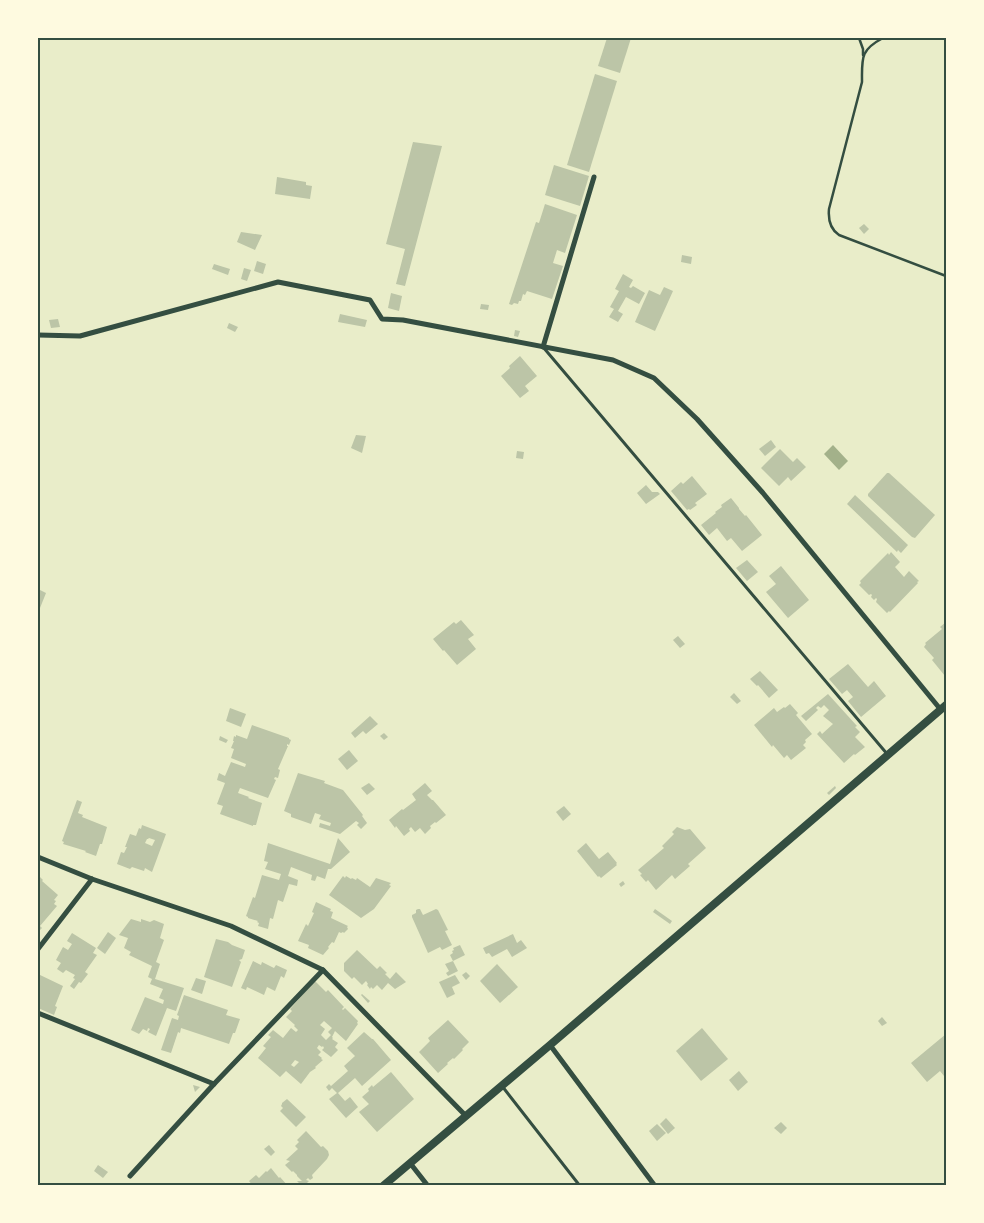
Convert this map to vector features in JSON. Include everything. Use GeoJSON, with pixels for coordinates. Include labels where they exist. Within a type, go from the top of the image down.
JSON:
{"type":"FeatureCollection","features":[{"type":"Feature","properties":{"kind":"street"},"geometry":{"type":"LineString","coordinates":[[543,347],[594,177]]}},
{"type":"Feature","properties":{"kind":"street"},"geometry":{"type":"LineString","coordinates":[[38,335],[80,336],[278,282],[370,300],[382,318],[403,320],[614,360],[654,378],[697,419],[763,493],[944,708],[383,1186]]}},
{"type":"Feature","properties":{"kind":"street"},"geometry":{"type":"LineString","coordinates":[[38,857],[92,879],[231,926],[323,970],[466,1116]]}},
{"type":"Feature","properties":{"kind":"street"},"geometry":{"type":"LineString","coordinates":[[38,949],[92,879]]}},
{"type":"Feature","properties":{"kind":"street"},"geometry":{"type":"LineString","coordinates":[[130,1176],[214,1084],[323,970]]}},
{"type":"Feature","properties":{"kind":"street"},"geometry":{"type":"LineString","coordinates":[[38,1013],[214,1084]]}},
{"type":"Feature","properties":{"kind":"street"},"geometry":{"type":"LineString","coordinates":[[550,1045],[655,1186]]}},
{"type":"Feature","properties":{"kind":"street"},"geometry":{"type":"LineString","coordinates":[[410,1163],[428,1186]]}},
{"type":"Feature","properties":{"kind":"lane"},"geometry":{"type":"LineString","coordinates":[[543,347],[889,755]]}},
{"type":"Feature","properties":{"kind":"lane"},"geometry":{"type":"LineString","coordinates":[[502,1086],[580,1186]]}},
{"type":"Feature","properties":{"kind":"path"},"geometry":{"type":"LineString","coordinates":[[859,38],[863,49],[862,82],[829,209],[828,216],[831,228],[839,236],[946,276]]}},
{"type":"Feature","properties":{"kind":"path"},"geometry":{"type":"LineString","coordinates":[[863,56],[873,43],[884,38]]}},
{"type":"Feature","properties":{"kind":"shaded area"},"geometry":{"type":"Polygon","coordinates":[[[833,445],[848,461],[839,470],[824,454],[833,445]]]}},
{"type":"Feature","properties":{"kind":"building"},"geometry":{"type":"Polygon","coordinates":[[[607,38],[631,38],[620,73],[598,66],[607,38]]]}},
{"type":"Feature","properties":{"kind":"building"},"geometry":{"type":"Polygon","coordinates":[[[595,74],[617,81],[589,172],[567,165],[595,74]]]}},
{"type":"Feature","properties":{"kind":"building"},"geometry":{"type":"Polygon","coordinates":[[[413,142],[442,146],[405,286],[396,284],[405,249],[386,244],[413,142]]]}},
{"type":"Feature","properties":{"kind":"building"},"geometry":{"type":"Polygon","coordinates":[[[554,165],[589,176],[580,206],[545,195],[554,165]]]}},
{"type":"Feature","properties":{"kind":"building"},"geometry":{"type":"Polygon","coordinates":[[[277,177],[306,182],[306,185],[312,186],[310,199],[275,194],[277,177]]]}},
{"type":"Feature","properties":{"kind":"building"},"geometry":{"type":"Polygon","coordinates":[[[545,204],[577,215],[565,253],[557,250],[553,263],[563,266],[552,299],[527,291],[525,295],[523,294],[518,304],[509,304],[536,222],[539,223],[545,204]]]}},
{"type":"Feature","properties":{"kind":"building"},"geometry":{"type":"Polygon","coordinates":[[[864,224],[869,229],[864,234],[859,228],[864,224]]]}},
{"type":"Feature","properties":{"kind":"building"},"geometry":{"type":"Polygon","coordinates":[[[241,232],[262,235],[255,250],[237,242],[241,232]]]}},
{"type":"Feature","properties":{"kind":"building"},"geometry":{"type":"Polygon","coordinates":[[[682,255],[692,257],[691,264],[681,262],[682,255]]]}},
{"type":"Feature","properties":{"kind":"building"},"geometry":{"type":"Polygon","coordinates":[[[257,261],[266,264],[263,274],[254,271],[257,261]]]}},
{"type":"Feature","properties":{"kind":"building"},"geometry":{"type":"Polygon","coordinates":[[[214,264],[230,269],[228,275],[212,269],[214,264]]]}},
{"type":"Feature","properties":{"kind":"building"},"geometry":{"type":"Polygon","coordinates":[[[244,268],[251,270],[247,281],[241,279],[244,268]]]}},
{"type":"Feature","properties":{"kind":"building"},"geometry":{"type":"Polygon","coordinates":[[[623,274],[633,280],[629,287],[633,286],[645,293],[639,304],[626,297],[618,311],[623,314],[618,322],[609,317],[614,309],[610,307],[619,291],[615,289],[623,274]]]}},
{"type":"Feature","properties":{"kind":"building"},"geometry":{"type":"Polygon","coordinates":[[[664,287],[673,291],[655,331],[635,322],[649,290],[660,295],[664,287]]]}},
{"type":"Feature","properties":{"kind":"building"},"geometry":{"type":"Polygon","coordinates":[[[391,293],[402,296],[399,311],[388,308],[391,293]]]}},
{"type":"Feature","properties":{"kind":"building"},"geometry":{"type":"Polygon","coordinates":[[[481,304],[489,305],[488,310],[480,309],[481,304]]]}},
{"type":"Feature","properties":{"kind":"building"},"geometry":{"type":"Polygon","coordinates":[[[340,314],[367,320],[365,327],[338,322],[340,314]]]}},
{"type":"Feature","properties":{"kind":"building"},"geometry":{"type":"Polygon","coordinates":[[[58,319],[60,327],[51,328],[49,320],[58,319]]]}},
{"type":"Feature","properties":{"kind":"building"},"geometry":{"type":"Polygon","coordinates":[[[229,323],[238,327],[235,332],[227,328],[229,323]]]}},
{"type":"Feature","properties":{"kind":"building"},"geometry":{"type":"Polygon","coordinates":[[[515,330],[520,331],[518,337],[514,336],[515,330]]]}},
{"type":"Feature","properties":{"kind":"building"},"geometry":{"type":"Polygon","coordinates":[[[520,356],[537,376],[525,386],[529,391],[520,398],[501,376],[520,356]]]}},
{"type":"Feature","properties":{"kind":"building"},"geometry":{"type":"Polygon","coordinates":[[[356,435],[366,436],[362,453],[351,448],[356,435]]]}},
{"type":"Feature","properties":{"kind":"building"},"geometry":{"type":"Polygon","coordinates":[[[771,440],[776,447],[765,456],[759,449],[771,440]]]}},
{"type":"Feature","properties":{"kind":"building"},"geometry":{"type":"Polygon","coordinates":[[[780,449],[793,462],[797,458],[806,467],[791,481],[788,477],[779,486],[761,468],[780,449]]]}},
{"type":"Feature","properties":{"kind":"building"},"geometry":{"type":"Polygon","coordinates":[[[517,451],[524,452],[523,459],[516,458],[517,451]]]}},
{"type":"Feature","properties":{"kind":"building"},"geometry":{"type":"Polygon","coordinates":[[[887,473],[935,515],[915,538],[868,496],[887,473]]]}},
{"type":"Feature","properties":{"kind":"building"},"geometry":{"type":"Polygon","coordinates":[[[692,476],[707,494],[695,503],[697,505],[687,510],[671,491],[681,482],[683,484],[692,476]]]}},
{"type":"Feature","properties":{"kind":"building"},"geometry":{"type":"Polygon","coordinates":[[[646,485],[652,492],[660,494],[646,504],[637,493],[646,485]]]}},
{"type":"Feature","properties":{"kind":"building"},"geometry":{"type":"Polygon","coordinates":[[[855,495],[908,545],[901,553],[898,550],[897,552],[847,504],[855,495]]]}},
{"type":"Feature","properties":{"kind":"building"},"geometry":{"type":"Polygon","coordinates":[[[731,498],[762,535],[742,551],[731,538],[727,541],[717,528],[709,535],[701,525],[731,498]]]}},
{"type":"Feature","properties":{"kind":"building"},"geometry":{"type":"Polygon","coordinates":[[[891,552],[900,562],[895,567],[904,577],[909,571],[919,581],[887,613],[876,602],[876,598],[874,600],[871,594],[869,595],[859,585],[860,581],[891,552]]]}},
{"type":"Feature","properties":{"kind":"building"},"geometry":{"type":"Polygon","coordinates":[[[747,560],[758,572],[747,581],[736,568],[747,560]]]}},
{"type":"Feature","properties":{"kind":"building"},"geometry":{"type":"Polygon","coordinates":[[[781,566],[809,600],[788,618],[766,592],[776,584],[769,576],[781,566]]]}},
{"type":"Feature","properties":{"kind":"building"},"geometry":{"type":"Polygon","coordinates":[[[38,589],[46,593],[38,613],[38,589]]]}},
{"type":"Feature","properties":{"kind":"building"},"geometry":{"type":"Polygon","coordinates":[[[461,620],[474,635],[468,639],[476,649],[457,665],[433,639],[454,622],[456,624],[461,620]]]}},
{"type":"Feature","properties":{"kind":"building"},"geometry":{"type":"Polygon","coordinates":[[[946,622],[945,676],[932,660],[934,658],[924,647],[925,643],[942,629],[940,627],[946,622]]]}},
{"type":"Feature","properties":{"kind":"building"},"geometry":{"type":"Polygon","coordinates":[[[678,636],[685,644],[680,648],[673,640],[678,636]]]}},
{"type":"Feature","properties":{"kind":"building"},"geometry":{"type":"Polygon","coordinates":[[[848,664],[868,687],[874,681],[886,696],[861,717],[848,701],[853,697],[847,690],[842,694],[829,679],[848,664]]]}},
{"type":"Feature","properties":{"kind":"building"},"geometry":{"type":"Polygon","coordinates":[[[760,671],[778,690],[769,698],[750,679],[760,671]]]}},
{"type":"Feature","properties":{"kind":"building"},"geometry":{"type":"Polygon","coordinates":[[[734,693],[741,701],[737,704],[730,697],[734,693]]]}},
{"type":"Feature","properties":{"kind":"building"},"geometry":{"type":"Polygon","coordinates":[[[828,694],[857,726],[855,727],[860,732],[855,737],[865,747],[844,763],[817,734],[820,731],[822,734],[833,724],[823,716],[829,710],[824,705],[821,708],[818,706],[816,708],[818,710],[806,721],[801,716],[828,694]]]}},
{"type":"Feature","properties":{"kind":"building"},"geometry":{"type":"Polygon","coordinates":[[[790,704],[798,713],[796,715],[812,734],[805,740],[806,742],[803,745],[806,748],[791,760],[787,755],[784,758],[773,745],[772,747],[754,725],[774,708],[777,712],[790,704]]]}},
{"type":"Feature","properties":{"kind":"building"},"geometry":{"type":"Polygon","coordinates":[[[230,708],[246,714],[241,727],[226,721],[230,708]]]}},
{"type":"Feature","properties":{"kind":"building"},"geometry":{"type":"Polygon","coordinates":[[[370,716],[378,724],[366,734],[363,731],[355,738],[351,733],[370,716]]]}},
{"type":"Feature","properties":{"kind":"building"},"geometry":{"type":"Polygon","coordinates":[[[252,725],[291,740],[289,745],[287,744],[288,746],[278,769],[280,770],[278,778],[275,777],[274,779],[276,780],[268,798],[240,788],[238,793],[262,803],[256,825],[253,826],[220,814],[223,806],[217,804],[225,783],[217,780],[219,773],[225,776],[231,762],[245,767],[246,764],[231,758],[234,749],[231,748],[234,736],[247,739],[252,725]]]}},
{"type":"Feature","properties":{"kind":"building"},"geometry":{"type":"Polygon","coordinates":[[[384,733],[388,737],[384,740],[380,736],[384,733]]]}},
{"type":"Feature","properties":{"kind":"building"},"geometry":{"type":"Polygon","coordinates":[[[220,736],[228,740],[226,743],[219,740],[220,736]]]}},
{"type":"Feature","properties":{"kind":"building"},"geometry":{"type":"Polygon","coordinates":[[[349,750],[358,761],[347,770],[338,759],[349,750]]]}},
{"type":"Feature","properties":{"kind":"building"},"geometry":{"type":"Polygon","coordinates":[[[298,773],[325,781],[324,783],[343,790],[367,823],[361,829],[356,821],[340,834],[319,827],[320,823],[330,826],[331,823],[319,819],[321,815],[315,813],[311,824],[291,817],[291,814],[284,811],[298,773]]]}},
{"type":"Feature","properties":{"kind":"building"},"geometry":{"type":"Polygon","coordinates":[[[369,783],[375,789],[367,795],[361,788],[369,783]]]}},
{"type":"Feature","properties":{"kind":"building"},"geometry":{"type":"Polygon","coordinates":[[[425,783],[432,791],[427,795],[446,815],[430,826],[431,828],[425,834],[420,828],[415,832],[411,827],[410,831],[404,836],[389,820],[416,800],[412,794],[425,783]]]}},
{"type":"Feature","properties":{"kind":"building"},"geometry":{"type":"Polygon","coordinates":[[[835,786],[836,788],[829,795],[827,793],[835,786]]]}},
{"type":"Feature","properties":{"kind":"building"},"geometry":{"type":"Polygon","coordinates":[[[77,800],[82,802],[78,813],[83,815],[82,817],[107,827],[96,856],[63,844],[64,842],[62,841],[77,800]]]}},
{"type":"Feature","properties":{"kind":"building"},"geometry":{"type":"Polygon","coordinates":[[[564,806],[571,814],[563,821],[556,812],[564,806]]]}},
{"type":"Feature","properties":{"kind":"building"},"geometry":{"type":"Polygon","coordinates":[[[142,825],[166,834],[152,872],[145,868],[144,871],[132,867],[130,869],[117,864],[121,852],[124,853],[127,847],[125,847],[130,834],[136,836],[139,828],[141,829],[142,825]],[[149,838],[145,843],[152,846],[155,840],[149,838]]]}},
{"type":"Feature","properties":{"kind":"building"},"geometry":{"type":"Polygon","coordinates":[[[677,827],[685,830],[690,829],[706,848],[675,879],[672,875],[656,890],[648,880],[646,882],[638,870],[664,848],[662,846],[674,834],[672,832],[677,827]]]}},
{"type":"Feature","properties":{"kind":"building"},"geometry":{"type":"Polygon","coordinates":[[[338,838],[350,852],[331,869],[328,869],[325,879],[317,876],[315,881],[311,880],[312,875],[291,867],[288,876],[298,880],[297,886],[289,884],[283,902],[278,900],[273,919],[270,918],[268,929],[258,926],[258,921],[246,916],[253,897],[255,898],[262,875],[279,880],[281,874],[265,869],[268,862],[264,861],[268,843],[330,864],[338,838]]]}},
{"type":"Feature","properties":{"kind":"building"},"geometry":{"type":"Polygon","coordinates":[[[586,843],[599,859],[608,852],[617,863],[601,878],[598,877],[577,851],[586,843]]]}},
{"type":"Feature","properties":{"kind":"building"},"geometry":{"type":"Polygon","coordinates":[[[38,875],[58,895],[54,900],[56,901],[54,904],[57,906],[40,926],[42,928],[39,931],[38,930],[38,875]]]}},
{"type":"Feature","properties":{"kind":"building"},"geometry":{"type":"Polygon","coordinates":[[[343,876],[356,880],[357,878],[370,887],[376,878],[391,883],[389,885],[391,886],[374,909],[361,918],[329,895],[343,876]]]}},
{"type":"Feature","properties":{"kind":"building"},"geometry":{"type":"Polygon","coordinates":[[[623,881],[625,884],[621,887],[619,884],[623,881]]]}},
{"type":"Feature","properties":{"kind":"building"},"geometry":{"type":"Polygon","coordinates":[[[316,902],[331,909],[330,911],[333,912],[331,918],[348,926],[344,933],[339,932],[334,943],[332,942],[323,955],[308,948],[309,945],[298,941],[314,913],[312,912],[316,902]]]}},
{"type":"Feature","properties":{"kind":"building"},"geometry":{"type":"Polygon","coordinates":[[[420,909],[423,915],[436,909],[438,910],[448,930],[445,931],[452,945],[442,950],[440,947],[428,953],[412,917],[420,909]]]}},
{"type":"Feature","properties":{"kind":"building"},"geometry":{"type":"Polygon","coordinates":[[[655,909],[672,921],[670,924],[653,912],[655,909]]]}},
{"type":"Feature","properties":{"kind":"building"},"geometry":{"type":"Polygon","coordinates":[[[131,919],[141,922],[141,919],[150,922],[154,920],[164,924],[160,938],[164,940],[156,962],[160,964],[155,979],[184,988],[176,1011],[167,1008],[156,1036],[148,1032],[150,1029],[148,1028],[147,1031],[143,1029],[139,1034],[131,1030],[145,997],[163,1004],[164,1000],[159,998],[163,989],[150,984],[152,979],[148,977],[152,966],[129,955],[131,952],[124,948],[128,938],[119,935],[131,919]]]}},
{"type":"Feature","properties":{"kind":"building"},"geometry":{"type":"Polygon","coordinates":[[[108,932],[116,938],[105,954],[97,948],[108,932]]]}},
{"type":"Feature","properties":{"kind":"building"},"geometry":{"type":"Polygon","coordinates":[[[72,933],[96,948],[93,953],[97,955],[85,972],[88,974],[74,989],[70,986],[75,979],[73,978],[75,975],[66,970],[63,973],[57,969],[61,963],[56,960],[63,947],[68,950],[72,944],[67,941],[72,933]]]}},
{"type":"Feature","properties":{"kind":"building"},"geometry":{"type":"Polygon","coordinates":[[[513,934],[517,943],[521,940],[527,948],[512,957],[507,949],[492,957],[489,953],[486,954],[483,948],[513,934]]]}},
{"type":"Feature","properties":{"kind":"building"},"geometry":{"type":"Polygon","coordinates":[[[216,939],[245,950],[242,959],[239,960],[241,962],[232,987],[204,977],[216,939]]]}},
{"type":"Feature","properties":{"kind":"building"},"geometry":{"type":"Polygon","coordinates":[[[460,945],[465,955],[453,961],[450,955],[453,953],[453,948],[460,945]]]}},
{"type":"Feature","properties":{"kind":"building"},"geometry":{"type":"Polygon","coordinates":[[[357,950],[377,969],[380,966],[390,979],[396,972],[406,982],[395,989],[388,983],[382,990],[377,985],[370,989],[366,981],[362,985],[354,977],[352,979],[344,971],[344,963],[357,950]]]}},
{"type":"Feature","properties":{"kind":"building"},"geometry":{"type":"Polygon","coordinates":[[[253,961],[261,965],[262,962],[274,968],[276,965],[287,970],[284,978],[281,976],[275,991],[267,987],[264,995],[247,987],[246,990],[241,988],[253,961]]]}},
{"type":"Feature","properties":{"kind":"building"},"geometry":{"type":"Polygon","coordinates":[[[453,961],[458,971],[448,976],[446,973],[449,971],[445,964],[453,961]]]}},
{"type":"Feature","properties":{"kind":"building"},"geometry":{"type":"Polygon","coordinates":[[[497,964],[518,987],[500,1003],[480,981],[497,964]]]}},
{"type":"Feature","properties":{"kind":"building"},"geometry":{"type":"Polygon","coordinates":[[[466,972],[470,976],[466,980],[462,975],[466,972]]]}},
{"type":"Feature","properties":{"kind":"building"},"geometry":{"type":"Polygon","coordinates":[[[38,974],[63,986],[55,1006],[57,1007],[54,1015],[38,1008],[38,974]]]}},
{"type":"Feature","properties":{"kind":"building"},"geometry":{"type":"Polygon","coordinates":[[[455,975],[460,983],[452,987],[455,994],[447,998],[439,982],[455,975]]]}},
{"type":"Feature","properties":{"kind":"building"},"geometry":{"type":"Polygon","coordinates":[[[196,978],[206,981],[202,994],[191,990],[196,978]]]}},
{"type":"Feature","properties":{"kind":"building"},"geometry":{"type":"Polygon","coordinates":[[[315,981],[326,992],[328,990],[344,1007],[342,1009],[345,1008],[358,1021],[358,1024],[346,1041],[335,1031],[332,1039],[338,1043],[335,1047],[338,1050],[331,1057],[322,1050],[323,1046],[319,1045],[317,1048],[321,1052],[318,1055],[323,1060],[301,1084],[286,1071],[280,1077],[258,1058],[266,1048],[263,1046],[271,1037],[268,1035],[273,1030],[283,1038],[291,1028],[296,1032],[298,1030],[286,1017],[292,1011],[290,1009],[315,981]],[[324,1021],[320,1025],[325,1029],[321,1035],[326,1040],[331,1035],[328,1032],[332,1028],[324,1021]],[[295,1060],[291,1065],[294,1067],[299,1062],[295,1060]]]}},
{"type":"Feature","properties":{"kind":"building"},"geometry":{"type":"Polygon","coordinates":[[[184,995],[228,1010],[226,1015],[240,1019],[229,1044],[181,1028],[171,1053],[161,1050],[172,1018],[178,1020],[179,1016],[177,1015],[184,995]]]}},
{"type":"Feature","properties":{"kind":"building"},"geometry":{"type":"Polygon","coordinates":[[[361,995],[370,1001],[368,1003],[361,995]]]}},
{"type":"Feature","properties":{"kind":"building"},"geometry":{"type":"Polygon","coordinates":[[[882,1017],[887,1023],[882,1026],[878,1021],[882,1017]]]}},
{"type":"Feature","properties":{"kind":"building"},"geometry":{"type":"Polygon","coordinates":[[[448,1020],[469,1042],[438,1073],[419,1052],[430,1041],[428,1038],[448,1020]]]}},
{"type":"Feature","properties":{"kind":"building"},"geometry":{"type":"Polygon","coordinates":[[[702,1028],[728,1059],[701,1081],[676,1051],[702,1028]]]}},
{"type":"Feature","properties":{"kind":"building"},"geometry":{"type":"Polygon","coordinates":[[[364,1032],[373,1039],[391,1060],[362,1086],[355,1078],[338,1093],[345,1101],[350,1097],[358,1107],[346,1118],[329,1099],[337,1093],[332,1088],[329,1091],[326,1087],[329,1084],[331,1086],[348,1071],[344,1066],[355,1056],[347,1048],[364,1032]]]}},
{"type":"Feature","properties":{"kind":"building"},"geometry":{"type":"Polygon","coordinates":[[[946,1034],[946,1073],[944,1076],[940,1071],[927,1082],[911,1063],[946,1034]]]}},
{"type":"Feature","properties":{"kind":"building"},"geometry":{"type":"Polygon","coordinates":[[[739,1071],[748,1082],[738,1091],[729,1080],[739,1071]]]}},
{"type":"Feature","properties":{"kind":"building"},"geometry":{"type":"Polygon","coordinates":[[[391,1072],[414,1099],[377,1132],[359,1112],[369,1104],[362,1097],[369,1091],[368,1089],[372,1085],[373,1087],[391,1072]]]}},
{"type":"Feature","properties":{"kind":"building"},"geometry":{"type":"Polygon","coordinates":[[[193,1085],[200,1087],[195,1092],[193,1085]]]}},
{"type":"Feature","properties":{"kind":"building"},"geometry":{"type":"Polygon","coordinates":[[[287,1099],[306,1117],[296,1127],[280,1111],[283,1108],[281,1106],[282,1103],[287,1099]]]}},
{"type":"Feature","properties":{"kind":"building"},"geometry":{"type":"Polygon","coordinates":[[[666,1118],[675,1128],[668,1134],[660,1124],[666,1118]]]}},
{"type":"Feature","properties":{"kind":"building"},"geometry":{"type":"Polygon","coordinates":[[[781,1122],[787,1128],[781,1134],[774,1128],[781,1122]]]}},
{"type":"Feature","properties":{"kind":"building"},"geometry":{"type":"Polygon","coordinates":[[[657,1124],[666,1133],[657,1141],[649,1131],[657,1124]]]}},
{"type":"Feature","properties":{"kind":"building"},"geometry":{"type":"Polygon","coordinates":[[[306,1131],[321,1147],[323,1146],[328,1151],[329,1155],[312,1175],[313,1178],[310,1180],[308,1178],[306,1180],[309,1181],[302,1186],[297,1181],[302,1181],[285,1165],[290,1161],[286,1160],[298,1149],[295,1146],[299,1142],[297,1140],[306,1131]]]}},
{"type":"Feature","properties":{"kind":"building"},"geometry":{"type":"Polygon","coordinates":[[[269,1145],[275,1152],[271,1156],[264,1149],[269,1145]]]}},
{"type":"Feature","properties":{"kind":"building"},"geometry":{"type":"Polygon","coordinates":[[[98,1165],[108,1172],[103,1178],[94,1171],[98,1165]]]}},
{"type":"Feature","properties":{"kind":"building"},"geometry":{"type":"Polygon","coordinates":[[[271,1168],[288,1186],[253,1186],[249,1181],[256,1175],[259,1178],[271,1168]]]}}]}
